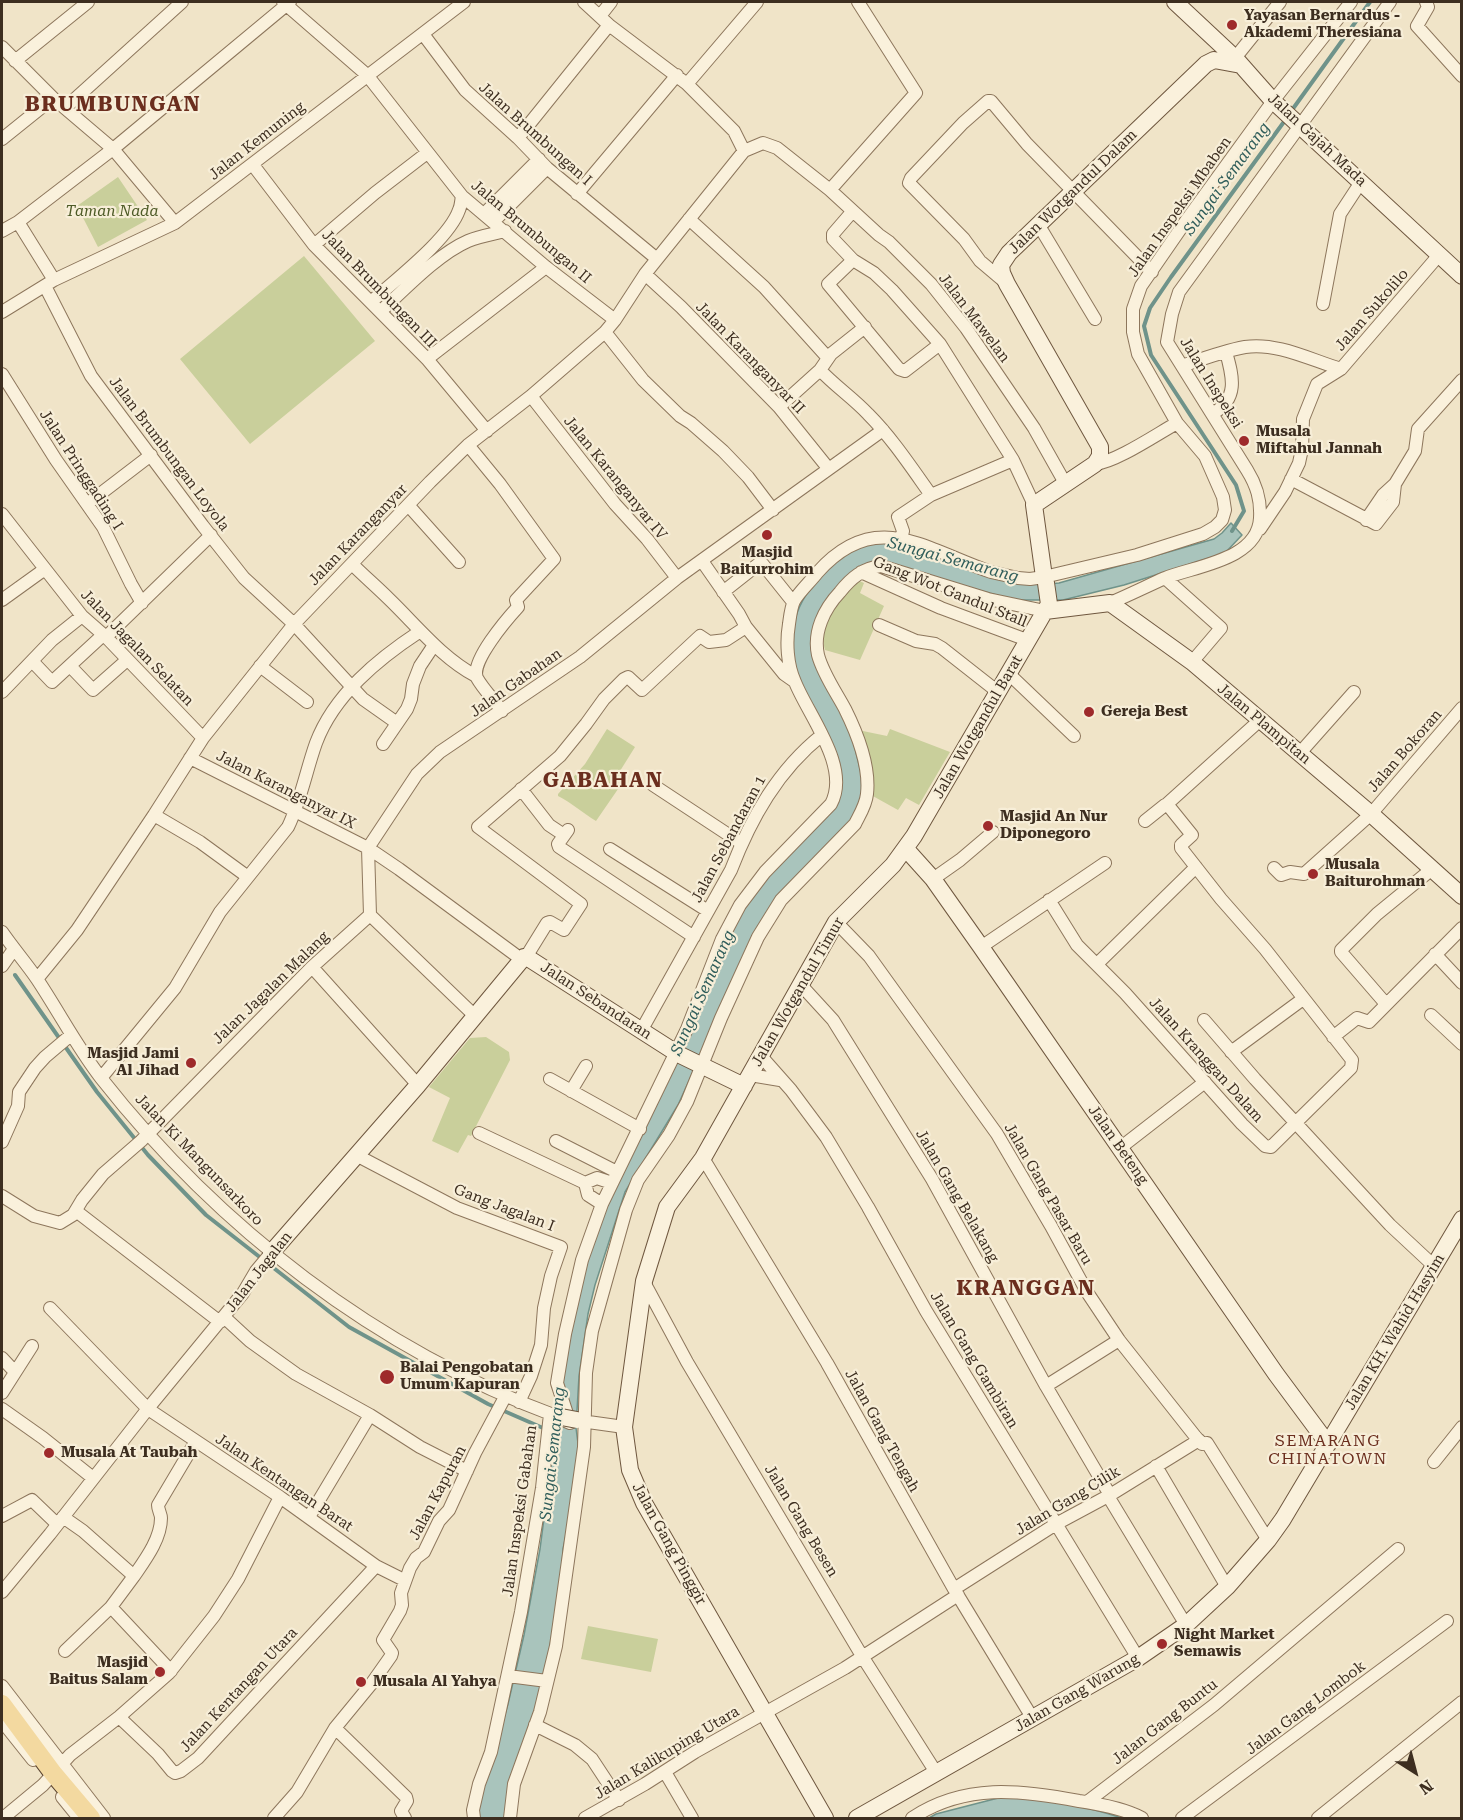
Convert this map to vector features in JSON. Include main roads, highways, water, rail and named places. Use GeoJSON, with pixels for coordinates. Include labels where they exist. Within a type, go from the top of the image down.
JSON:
{"type":"FeatureCollection","features":[{"type":"Feature","properties":{"kind":"main road"},"geometry":{"type":"LineString","coordinates":[[2,1704],[26,1727],[54,1772],[79,1807],[91,1818]]}},
{"type":"Feature","properties":{"kind":"water"},"geometry":{"type":"Polygon","coordinates":[[[1231,523],[1242,535],[1225,553],[1124,585],[1063,600],[1015,600],[875,562],[814,627],[852,736],[862,777],[863,792],[855,816],[796,878],[693,1072],[678,1105],[625,1192],[588,1314],[579,1376],[576,1428],[579,1451],[574,1498],[563,1549],[562,1571],[546,1671],[506,1818],[475,1818],[508,1704],[524,1635],[540,1549],[562,1381],[582,1275],[601,1217],[722,946],[754,891],[840,795],[810,704],[796,670],[793,654],[792,639],[797,612],[810,588],[837,560],[852,550],[868,544],[885,542],[908,547],[1009,582],[1059,583],[1214,539],[1231,523]]]}},
{"type":"Feature","properties":{"kind":"water"},"geometry":{"type":"Polygon","coordinates":[[[1002,1797],[1063,1803],[1122,1818],[929,1818],[936,1814],[1002,1797]]]}},
{"type":"Feature","properties":{"kind":"waterway","name":"Sungai Semarang"},"geometry":{"type":"LineString","coordinates":[[1292,110],[1370,2]]}},
{"type":"Feature","properties":{"kind":"waterway","name":"Sungai Semarang"},"geometry":{"type":"LineString","coordinates":[[1232,531],[1244,511],[1236,485],[1151,355],[1144,326],[1150,308],[1171,277],[1286,119]]}},
{"type":"Feature","properties":{"kind":"waterway"},"geometry":{"type":"LineString","coordinates":[[15,975],[97,1092],[148,1155],[206,1215],[349,1327],[488,1404],[559,1435]]}},
{"type":"Feature","properties":{"kind":"place","name":"Yayasan Bernardus - Akademi Theresiana"},"geometry":{"type":"Point","coordinates":[1232,25]}},
{"type":"Feature","properties":{"kind":"place","name":"Musala Miftahul Jannah"},"geometry":{"type":"Point","coordinates":[1244,441]}},
{"type":"Feature","properties":{"kind":"place","name":"Masjid Baiturrohim"},"geometry":{"type":"Point","coordinates":[767,535]}},
{"type":"Feature","properties":{"kind":"place","name":"Gereja Best"},"geometry":{"type":"Point","coordinates":[1089,712]}},
{"type":"Feature","properties":{"kind":"place","name":"Masjid An Nur Diponegoro"},"geometry":{"type":"Point","coordinates":[988,826]}},
{"type":"Feature","properties":{"kind":"place","name":"Musala Baiturohman"},"geometry":{"type":"Point","coordinates":[1313,874]}},
{"type":"Feature","properties":{"kind":"place","name":"Masjid Jami Al Jihad"},"geometry":{"type":"Point","coordinates":[191,1063]}},
{"type":"Feature","properties":{"kind":"place","name":"Balai Pengobatan Umum Kapuran"},"geometry":{"type":"Point","coordinates":[387,1377]}},
{"type":"Feature","properties":{"kind":"place","name":"Musala At Taubah"},"geometry":{"type":"Point","coordinates":[49,1453]}},
{"type":"Feature","properties":{"kind":"place","name":"Night Market Semawis"},"geometry":{"type":"Point","coordinates":[1162,1644]}},
{"type":"Feature","properties":{"kind":"place","name":"Masjid Baitus Salam"},"geometry":{"type":"Point","coordinates":[160,1672]}},
{"type":"Feature","properties":{"kind":"place","name":"Musala Al Yahya"},"geometry":{"type":"Point","coordinates":[361,1682]}},
{"type":"Feature","properties":{"kind":"district","name":"BRUMBUNGAN"},"geometry":{"type":"Point","coordinates":[113,105]}},
{"type":"Feature","properties":{"kind":"district","name":"GABAHAN"},"geometry":{"type":"Point","coordinates":[603,781]}},
{"type":"Feature","properties":{"kind":"district","name":"KRANGGAN"},"geometry":{"type":"Point","coordinates":[1026,1289]}},
{"type":"Feature","properties":{"kind":"district","name":"SEMARANG CHINATOWN"},"geometry":{"type":"Point","coordinates":[1328,1450]}},
{"type":"Feature","properties":{"kind":"park label","name":"Taman Nada"},"geometry":{"type":"Point","coordinates":[112,212]}}]}
